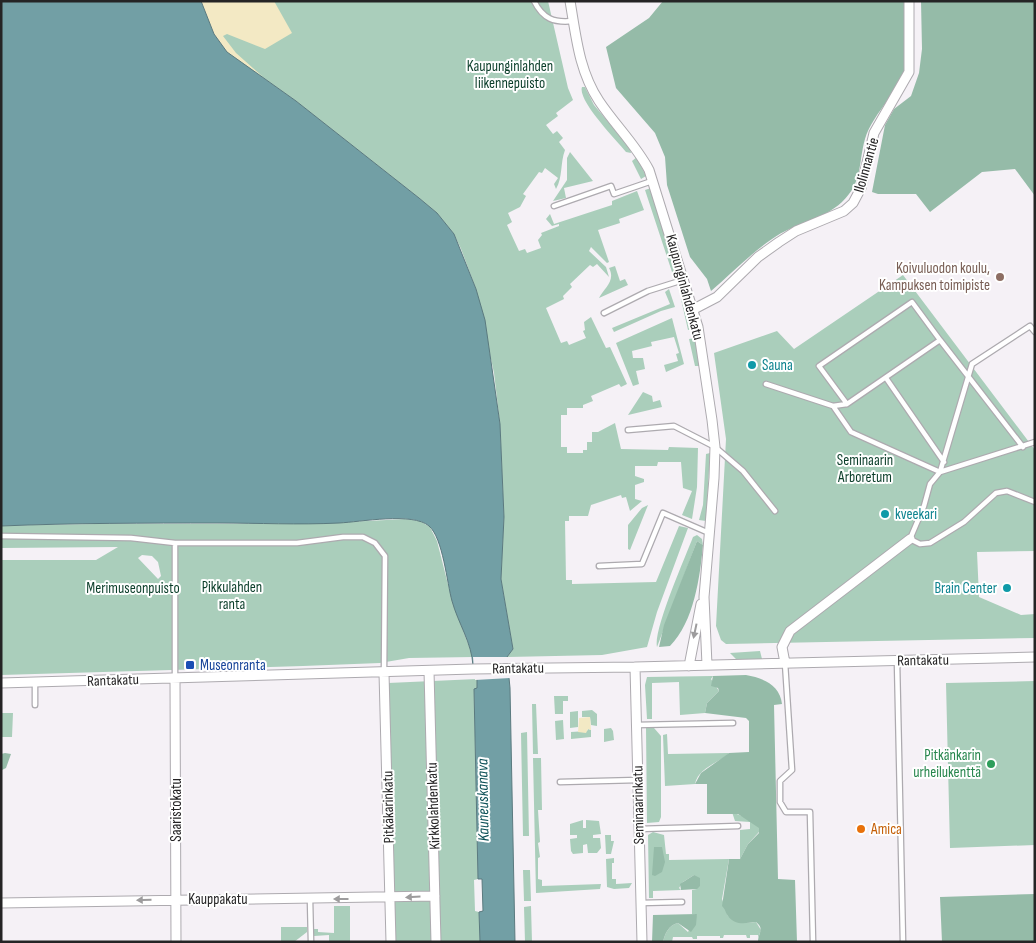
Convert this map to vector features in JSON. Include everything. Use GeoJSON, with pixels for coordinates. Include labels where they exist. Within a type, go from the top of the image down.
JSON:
{"type":"FeatureCollection","features":[{"type":"Feature","properties":{"kind":"street","name":"Kaupunginlahdenkatu"},"geometry":{"type":"LineString","coordinates":[[570,1],[583,69],[592,90],[641,154],[653,180],[698,327],[715,447],[704,597],[706,665]]}},
{"type":"Feature","properties":{"kind":"street","name":"Ilolinnantie"},"geometry":{"type":"LineString","coordinates":[[694,309],[717,297],[758,257],[779,242],[796,231],[844,211],[853,203],[861,188],[876,128],[909,72],[911,51],[909,1]]}},
{"type":"Feature","properties":{"kind":"street"},"geometry":{"type":"LineString","coordinates":[[785,663],[782,647],[790,632],[910,538]]}},
{"type":"Feature","properties":{"kind":"street","name":"Kaupunginlahdenkatu"},"geometry":{"type":"LineString","coordinates":[[689,666],[695,630],[704,597]]}},
{"type":"Feature","properties":{"kind":"street","name":"Rantakatu"},"geometry":{"type":"LineString","coordinates":[[1,683],[473,669],[635,668],[1035,657]]}},
{"type":"Feature","properties":{"kind":"street","name":"Seminaarinkatu"},"geometry":{"type":"LineString","coordinates":[[635,668],[642,942]]}},
{"type":"Feature","properties":{"kind":"street","name":"Kirkkolahdenkatu"},"geometry":{"type":"LineString","coordinates":[[429,671],[436,942]]}},
{"type":"Feature","properties":{"kind":"street","name":"Pitkäkarinkatu"},"geometry":{"type":"LineString","coordinates":[[384,673],[391,942]]}},
{"type":"Feature","properties":{"kind":"street","name":"Saaristokatu"},"geometry":{"type":"LineString","coordinates":[[175,678],[176,942]]}},
{"type":"Feature","properties":{"kind":"street","name":"Kauppakatu"},"geometry":{"type":"LineString","coordinates":[[1,902],[435,896]]}},
{"type":"Feature","properties":{"kind":"lane"},"geometry":{"type":"LineString","coordinates":[[534,1],[539,11],[550,19],[562,22],[573,21]]}},
{"type":"Feature","properties":{"kind":"lane"},"geometry":{"type":"LineString","coordinates":[[554,206],[611,186],[614,194],[653,180]]}},
{"type":"Feature","properties":{"kind":"lane"},"geometry":{"type":"LineString","coordinates":[[604,313],[648,292],[685,280]]}},
{"type":"Feature","properties":{"kind":"lane"},"geometry":{"type":"LineString","coordinates":[[847,404],[819,366],[912,302],[1022,448]]}},
{"type":"Feature","properties":{"kind":"lane"},"geometry":{"type":"LineString","coordinates":[[1035,332],[1030,326],[972,364],[944,462],[940,472],[930,484],[924,506],[910,538],[920,544],[930,543],[964,522],[996,493],[1007,491],[1035,502]]}},
{"type":"Feature","properties":{"kind":"lane"},"geometry":{"type":"LineString","coordinates":[[766,384],[834,406],[847,404],[940,340]]}},
{"type":"Feature","properties":{"kind":"lane"},"geometry":{"type":"LineString","coordinates":[[886,378],[944,462]]}},
{"type":"Feature","properties":{"kind":"lane"},"geometry":{"type":"LineString","coordinates":[[834,406],[851,432],[940,472],[1022,448],[1035,442]]}},
{"type":"Feature","properties":{"kind":"lane"},"geometry":{"type":"LineString","coordinates":[[628,430],[674,426],[715,447],[743,471],[775,511]]}},
{"type":"Feature","properties":{"kind":"lane"},"geometry":{"type":"LineString","coordinates":[[599,566],[642,564],[663,513],[709,533]]}},
{"type":"Feature","properties":{"kind":"lane"},"geometry":{"type":"LineString","coordinates":[[1,536],[131,538],[175,543],[297,543],[343,537],[363,537],[375,543],[385,556],[384,673]]}},
{"type":"Feature","properties":{"kind":"lane"},"geometry":{"type":"LineString","coordinates":[[175,543],[175,678]]}},
{"type":"Feature","properties":{"kind":"lane"},"geometry":{"type":"LineString","coordinates":[[897,661],[903,942]]}},
{"type":"Feature","properties":{"kind":"lane"},"geometry":{"type":"LineString","coordinates":[[785,663],[792,770],[780,781],[780,802],[786,812],[810,812],[813,942]]}},
{"type":"Feature","properties":{"kind":"lane"},"geometry":{"type":"LineString","coordinates":[[35,682],[35,705]]}},
{"type":"Feature","properties":{"kind":"lane"},"geometry":{"type":"LineString","coordinates":[[636,725],[733,723]]}},
{"type":"Feature","properties":{"kind":"lane"},"geometry":{"type":"LineString","coordinates":[[560,782],[638,780]]}},
{"type":"Feature","properties":{"kind":"lane"},"geometry":{"type":"LineString","coordinates":[[639,829],[738,826]]}},
{"type":"Feature","properties":{"kind":"lane"},"geometry":{"type":"LineString","coordinates":[[310,899],[312,942]]}},
{"type":"Feature","properties":{"kind":"lane"},"geometry":{"type":"LineString","coordinates":[[641,903],[682,902]]}},
{"type":"Feature","properties":{"kind":"green space","name":"Kaupunginlahden liikennepuisto"},"geometry":{"type":"Polygon","coordinates":[[[201,1],[548,1],[568,88],[573,100],[556,113],[558,116],[546,125],[553,134],[557,131],[563,138],[559,142],[565,150],[561,175],[556,189],[554,184],[558,178],[545,168],[542,173],[539,172],[523,194],[526,196],[520,207],[508,213],[512,222],[507,225],[519,251],[525,249],[527,253],[541,248],[538,240],[542,235],[541,233],[559,226],[559,224],[552,226],[546,219],[550,214],[554,224],[612,205],[612,201],[637,191],[644,210],[619,219],[620,223],[598,230],[609,262],[607,263],[591,247],[589,251],[606,267],[609,277],[597,264],[593,267],[590,265],[570,284],[572,287],[563,296],[564,299],[546,308],[561,343],[567,341],[569,345],[586,338],[583,331],[585,330],[584,322],[591,317],[606,348],[610,347],[627,384],[621,387],[619,384],[591,396],[593,401],[583,405],[583,408],[567,408],[567,415],[561,415],[561,447],[567,447],[567,453],[583,453],[583,450],[587,450],[587,442],[592,442],[592,432],[598,432],[615,423],[621,449],[668,450],[669,447],[698,448],[697,487],[692,519],[682,515],[692,491],[683,488],[681,462],[658,462],[657,466],[635,466],[635,476],[644,479],[644,482],[635,485],[635,499],[642,501],[630,511],[626,497],[622,498],[621,495],[591,505],[588,516],[569,516],[569,521],[565,521],[566,580],[572,580],[572,584],[656,582],[679,526],[688,528],[657,612],[647,647],[602,655],[507,657],[513,649],[501,579],[504,517],[500,424],[494,373],[476,289],[461,249],[454,234],[437,213],[296,101],[227,52],[201,1]]]}},
{"type":"Feature","properties":{"kind":"green space"},"geometry":{"type":"Polygon","coordinates":[[[663,1],[904,1],[907,47],[904,72],[869,129],[865,139],[857,180],[849,195],[826,213],[772,239],[711,291],[707,279],[690,257],[667,185],[665,157],[655,133],[616,88],[606,47],[649,18],[663,1]]]}},
{"type":"Feature","properties":{"kind":"green space"},"geometry":{"type":"Polygon","coordinates":[[[921,1],[1035,1],[1035,196],[1015,169],[982,172],[930,212],[916,194],[878,194],[872,192],[885,125],[894,109],[911,96],[919,73],[922,49],[921,1]]]}},
{"type":"Feature","properties":{"kind":"green space"},"geometry":{"type":"Polygon","coordinates":[[[582,87],[585,87],[594,105],[630,148],[631,153],[626,152],[591,110],[585,101],[582,87]]]}},
{"type":"Feature","properties":{"kind":"green space"},"geometry":{"type":"Polygon","coordinates":[[[570,152],[593,181],[564,188],[566,198],[553,201],[567,180],[567,158],[570,152]]]}},
{"type":"Feature","properties":{"kind":"green space"},"geometry":{"type":"Polygon","coordinates":[[[637,157],[646,176],[641,179],[632,161],[637,157]]]}},
{"type":"Feature","properties":{"kind":"green space"},"geometry":{"type":"Polygon","coordinates":[[[651,188],[678,273],[673,275],[645,190],[651,188]]]}},
{"type":"Feature","properties":{"kind":"green space"},"geometry":{"type":"Polygon","coordinates":[[[615,266],[620,281],[625,279],[628,285],[599,298],[610,281],[611,273],[609,268],[615,266]]]}},
{"type":"Feature","properties":{"kind":"green space","name":"Seminaarin Arboretum"},"geometry":{"type":"Polygon","coordinates":[[[903,275],[1035,450],[1035,551],[977,552],[979,597],[1021,615],[1035,614],[1035,638],[726,644],[721,640],[716,626],[726,439],[714,353],[777,331],[794,349],[903,275]]]}},
{"type":"Feature","properties":{"kind":"green space"},"geometry":{"type":"Polygon","coordinates":[[[669,289],[675,307],[661,311],[614,332],[612,328],[670,304],[665,292],[669,289]]]}},
{"type":"Feature","properties":{"kind":"green space"},"geometry":{"type":"Polygon","coordinates":[[[686,296],[694,329],[688,330],[681,299],[686,296]]]}},
{"type":"Feature","properties":{"kind":"green space"},"geometry":{"type":"Polygon","coordinates":[[[672,318],[684,364],[666,372],[664,365],[678,361],[676,354],[679,353],[674,337],[651,342],[652,346],[632,351],[633,358],[643,358],[645,369],[636,371],[639,384],[633,386],[616,343],[672,318]]]}},
{"type":"Feature","properties":{"kind":"green space"},"geometry":{"type":"Polygon","coordinates":[[[696,338],[700,366],[695,366],[689,339],[696,338]]]}},
{"type":"Feature","properties":{"kind":"green space"},"geometry":{"type":"Polygon","coordinates":[[[643,392],[652,396],[653,402],[660,400],[662,407],[628,415],[643,392]]]}},
{"type":"Feature","properties":{"kind":"green space"},"geometry":{"type":"Polygon","coordinates":[[[710,453],[706,521],[699,520],[703,505],[706,454],[710,453]]]}},
{"type":"Feature","properties":{"kind":"green space"},"geometry":{"type":"Polygon","coordinates":[[[648,505],[630,550],[628,549],[628,525],[642,508],[648,505]]]}},
{"type":"Feature","properties":{"kind":"green space","name":"Pikkulahden ranta"},"geometry":{"type":"Polygon","coordinates":[[[405,519],[420,521],[430,527],[437,541],[453,604],[473,657],[409,658],[380,663],[303,666],[1,675],[1,560],[96,560],[118,547],[1,548],[1,526],[405,519]],[[142,555],[138,558],[158,579],[161,576],[158,562],[152,556],[142,555]]]}},
{"type":"Feature","properties":{"kind":"green space"},"geometry":{"type":"Polygon","coordinates":[[[697,535],[702,539],[703,545],[697,541],[657,647],[657,638],[670,594],[693,537],[697,535]]]}},
{"type":"Feature","properties":{"kind":"green space"},"geometry":{"type":"Polygon","coordinates":[[[697,541],[703,545],[698,585],[690,612],[685,625],[670,646],[659,647],[664,625],[697,541]]]}},
{"type":"Feature","properties":{"kind":"green space"},"geometry":{"type":"Polygon","coordinates":[[[760,651],[762,659],[736,659],[730,653],[760,651]]]}},
{"type":"Feature","properties":{"kind":"green space"},"geometry":{"type":"Polygon","coordinates":[[[746,675],[764,680],[774,687],[781,697],[782,704],[774,705],[778,879],[795,880],[797,942],[758,942],[761,929],[759,924],[756,922],[737,923],[727,915],[722,906],[729,859],[740,859],[748,844],[759,833],[759,828],[738,814],[707,814],[707,784],[695,784],[701,773],[729,753],[749,752],[749,721],[746,718],[705,713],[707,703],[719,691],[718,688],[711,686],[713,676],[746,675]]]}},
{"type":"Feature","properties":{"kind":"green space"},"geometry":{"type":"Polygon","coordinates":[[[713,676],[711,679],[719,691],[707,703],[705,713],[680,715],[679,682],[652,683],[652,719],[647,719],[645,685],[647,677],[713,676]]]}},
{"type":"Feature","properties":{"kind":"green space"},"geometry":{"type":"Polygon","coordinates":[[[477,679],[477,689],[474,689],[478,879],[474,880],[475,911],[479,912],[480,942],[394,942],[388,683],[477,679]]]}},
{"type":"Feature","properties":{"kind":"green space","name":"Pitkänkarin urheilukenttä"},"geometry":{"type":"Polygon","coordinates":[[[1035,681],[1035,845],[950,848],[946,683],[1035,681]]]}},
{"type":"Feature","properties":{"kind":"green space"},"geometry":{"type":"Polygon","coordinates":[[[554,696],[568,696],[568,701],[563,701],[563,714],[555,714],[554,696]]]}},
{"type":"Feature","properties":{"kind":"green space"},"geometry":{"type":"Polygon","coordinates":[[[532,704],[536,704],[538,754],[533,754],[532,704]]]}},
{"type":"Feature","properties":{"kind":"green space"},"geometry":{"type":"Polygon","coordinates":[[[592,710],[597,714],[597,726],[591,725],[590,717],[582,717],[582,711],[592,710]]]}},
{"type":"Feature","properties":{"kind":"green space"},"geometry":{"type":"Polygon","coordinates":[[[578,711],[578,727],[570,728],[570,712],[578,711]]]}},
{"type":"Feature","properties":{"kind":"green space"},"geometry":{"type":"Polygon","coordinates":[[[1,713],[13,713],[12,737],[1,737],[1,713]]]}},
{"type":"Feature","properties":{"kind":"green space"},"geometry":{"type":"Polygon","coordinates":[[[563,720],[564,739],[556,740],[555,721],[563,720]]]}},
{"type":"Feature","properties":{"kind":"green space"},"geometry":{"type":"Polygon","coordinates":[[[611,728],[614,740],[604,742],[604,729],[611,728]]]}},
{"type":"Feature","properties":{"kind":"green space"},"geometry":{"type":"Polygon","coordinates":[[[646,728],[654,728],[661,736],[661,817],[659,822],[647,823],[646,728]]]}},
{"type":"Feature","properties":{"kind":"green space"},"geometry":{"type":"Polygon","coordinates":[[[588,729],[591,730],[591,737],[571,739],[571,732],[587,731],[588,729]]]}},
{"type":"Feature","properties":{"kind":"green space"},"geometry":{"type":"Polygon","coordinates":[[[527,732],[529,836],[523,836],[521,733],[527,732]]]}},
{"type":"Feature","properties":{"kind":"green space"},"geometry":{"type":"Polygon","coordinates":[[[667,734],[668,754],[729,753],[704,770],[697,778],[695,784],[665,786],[663,735],[667,734]]]}},
{"type":"Feature","properties":{"kind":"green space"},"geometry":{"type":"Polygon","coordinates":[[[1,754],[11,754],[6,768],[2,770],[1,754]]]}},
{"type":"Feature","properties":{"kind":"green space"},"geometry":{"type":"Polygon","coordinates":[[[533,758],[541,758],[542,810],[538,810],[540,857],[538,858],[538,879],[542,880],[542,886],[601,884],[600,889],[536,893],[533,758]]]}},
{"type":"Feature","properties":{"kind":"green space"},"geometry":{"type":"Polygon","coordinates":[[[732,812],[749,819],[759,827],[759,832],[748,844],[740,859],[740,830],[750,829],[750,822],[735,821],[732,812]]]}},
{"type":"Feature","properties":{"kind":"green space"},"geometry":{"type":"Polygon","coordinates":[[[583,820],[583,828],[586,828],[586,820],[599,821],[601,834],[593,835],[593,838],[600,838],[601,848],[597,853],[588,853],[587,844],[583,845],[583,853],[573,854],[571,851],[570,839],[577,838],[577,835],[570,835],[570,824],[583,820]]]}},
{"type":"Feature","properties":{"kind":"green space"},"geometry":{"type":"Polygon","coordinates":[[[653,832],[664,835],[666,854],[669,854],[669,860],[729,859],[722,899],[728,916],[746,923],[756,922],[761,930],[758,938],[758,935],[750,935],[750,938],[747,938],[746,935],[724,935],[723,938],[720,938],[720,936],[697,936],[697,939],[692,937],[673,937],[672,942],[663,942],[668,930],[675,924],[678,923],[688,932],[697,914],[692,914],[692,890],[697,889],[694,875],[683,882],[679,888],[681,890],[653,891],[653,898],[649,898],[648,835],[653,832]]]}},
{"type":"Feature","properties":{"kind":"green space"},"geometry":{"type":"Polygon","coordinates":[[[605,835],[611,835],[611,841],[614,841],[611,854],[606,854],[605,835]]]}},
{"type":"Feature","properties":{"kind":"green space"},"geometry":{"type":"Polygon","coordinates":[[[654,847],[662,847],[665,862],[662,872],[655,876],[652,875],[654,847]]]}},
{"type":"Feature","properties":{"kind":"green space"},"geometry":{"type":"Polygon","coordinates":[[[614,858],[614,863],[612,863],[612,879],[616,879],[616,884],[632,883],[629,888],[614,889],[607,887],[606,859],[614,858]]]}},
{"type":"Feature","properties":{"kind":"green space"},"geometry":{"type":"Polygon","coordinates":[[[523,870],[530,870],[531,901],[524,901],[523,870]]]}},
{"type":"Feature","properties":{"kind":"green space"},"geometry":{"type":"Polygon","coordinates":[[[694,875],[700,878],[700,886],[697,889],[681,890],[680,884],[694,875]]]}},
{"type":"Feature","properties":{"kind":"green space"},"geometry":{"type":"Polygon","coordinates":[[[1035,894],[1035,942],[942,942],[940,897],[1035,894]]]}},
{"type":"Feature","properties":{"kind":"green space"},"geometry":{"type":"Polygon","coordinates":[[[334,906],[350,906],[350,942],[329,942],[329,935],[314,936],[314,929],[318,929],[318,932],[334,933],[334,906]]]}},
{"type":"Feature","properties":{"kind":"green space"},"geometry":{"type":"Polygon","coordinates":[[[531,906],[532,942],[525,942],[524,907],[531,906]]]}},
{"type":"Feature","properties":{"kind":"green space"},"geometry":{"type":"Polygon","coordinates":[[[697,914],[696,925],[691,932],[678,923],[668,930],[663,942],[652,942],[653,915],[697,914]]]}},
{"type":"Feature","properties":{"kind":"green space"},"geometry":{"type":"Polygon","coordinates":[[[281,927],[307,927],[307,932],[294,942],[281,942],[281,927]]]}},
{"type":"Feature","properties":{"kind":"sand"},"geometry":{"type":"Polygon","coordinates":[[[201,1],[274,1],[292,33],[265,49],[227,34],[223,36],[236,53],[263,77],[227,52],[214,34],[201,1]]]}},
{"type":"Feature","properties":{"kind":"sand"},"geometry":{"type":"Polygon","coordinates":[[[590,717],[591,730],[588,729],[586,733],[578,732],[579,718],[590,717]]]}},
{"type":"Feature","properties":{"kind":"water","name":"Kauneuskanava"},"geometry":{"type":"Polygon","coordinates":[[[1,1],[201,1],[214,34],[227,52],[296,101],[419,198],[437,213],[454,234],[476,289],[485,320],[500,424],[504,517],[501,579],[513,649],[507,657],[510,688],[515,942],[480,942],[479,912],[483,911],[482,879],[478,879],[474,689],[477,688],[477,666],[473,666],[470,649],[452,601],[438,540],[429,526],[411,519],[386,519],[324,524],[136,523],[1,526],[1,1]]]}},
{"type":"Feature","properties":{"kind":"pier"},"geometry":{"type":"Polygon","coordinates":[[[473,657],[510,657],[511,678],[475,680],[473,657]]]}},
{"type":"Feature","properties":{"kind":"place","name":"Koivuluodon koulu, Kampuksen toimipiste"},"geometry":{"type":"Point","coordinates":[1000,277]}},
{"type":"Feature","properties":{"kind":"place","name":"Sauna"},"geometry":{"type":"Point","coordinates":[752,365]}},
{"type":"Feature","properties":{"kind":"place","name":"kveekari"},"geometry":{"type":"Point","coordinates":[885,514]}},
{"type":"Feature","properties":{"kind":"place","name":"Brain Center"},"geometry":{"type":"Point","coordinates":[1007,588]}},
{"type":"Feature","properties":{"kind":"place","name":"Museonranta"},"geometry":{"type":"Point","coordinates":[190,665]}},
{"type":"Feature","properties":{"kind":"place","name":"Pitkänkarin urheilukenttä"},"geometry":{"type":"Point","coordinates":[991,764]}},
{"type":"Feature","properties":{"kind":"place","name":"Amica"},"geometry":{"type":"Point","coordinates":[861,829]}},
{"type":"Feature","properties":{"kind":"park label","name":"Merimuseonpuisto"},"geometry":{"type":"Point","coordinates":[133,588]}}]}
